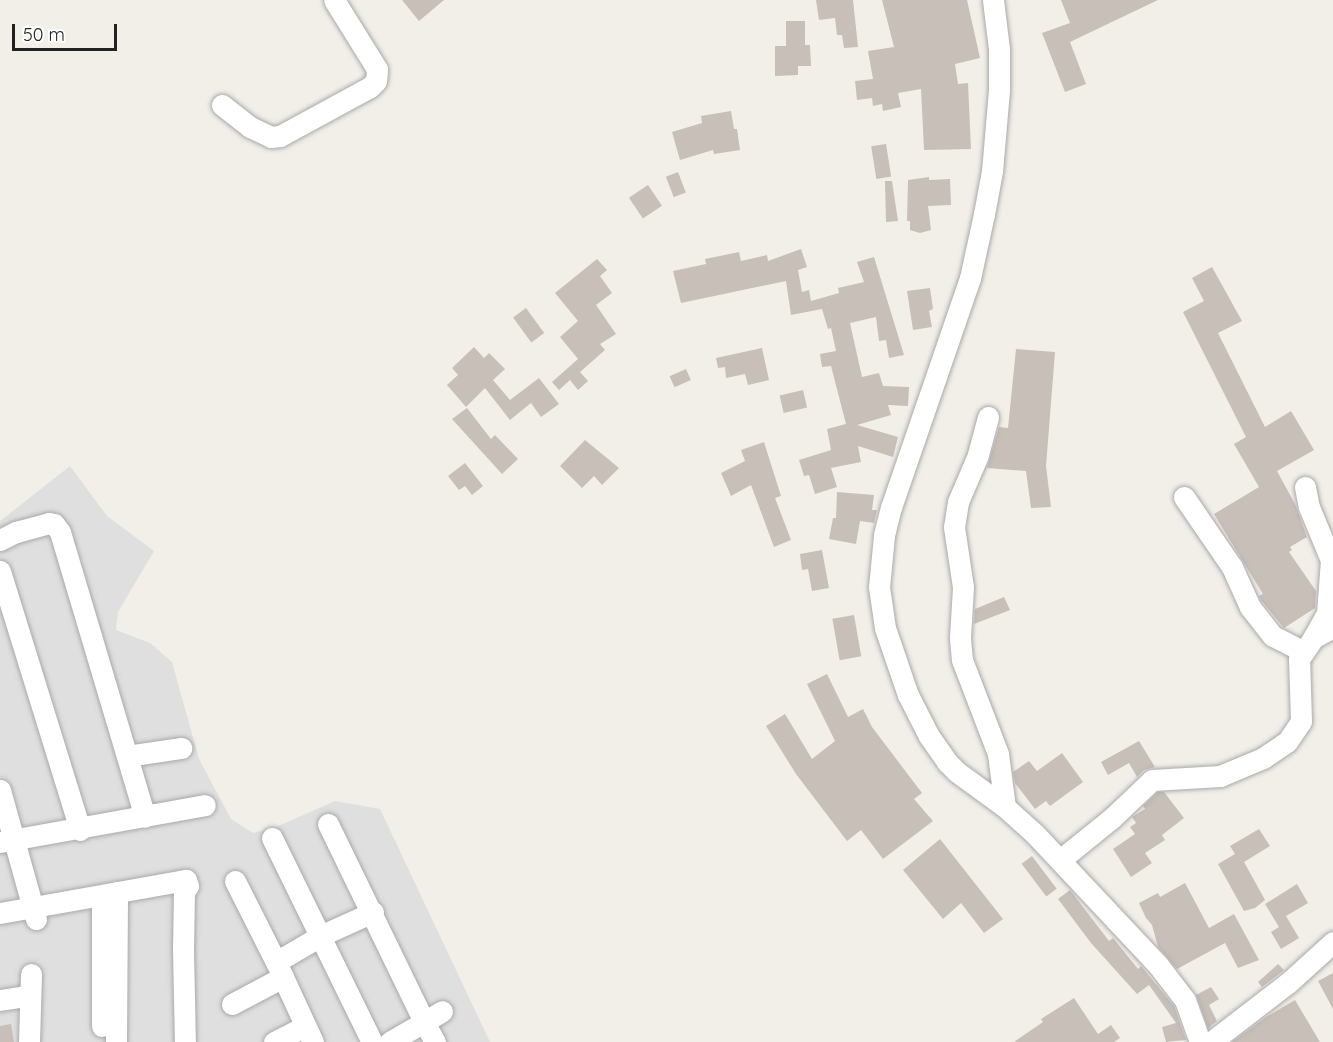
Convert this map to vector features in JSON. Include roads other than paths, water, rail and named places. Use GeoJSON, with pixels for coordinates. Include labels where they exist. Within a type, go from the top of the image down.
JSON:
{"type":"FeatureCollection","features":[{"type":"Feature","properties":{"kind":"street"},"geometry":{"type":"LineString","coordinates":[[222,105],[261,134],[271,137],[280,136],[376,81],[377,69],[334,0]]}},
{"type":"Feature","properties":{"kind":"street"},"geometry":{"type":"LineString","coordinates":[[996,2],[999,90],[992,171],[970,278],[951,339],[891,507],[884,536],[879,587],[885,628],[908,695],[929,736],[947,762],[970,782],[999,802],[1060,860],[1173,982],[1194,1020],[1200,1042]]}},
{"type":"Feature","properties":{"kind":"street"},"geometry":{"type":"LineString","coordinates":[[987,417],[978,455],[958,502],[954,527],[963,587],[960,638],[962,660],[998,754],[999,802]]}},
{"type":"Feature","properties":{"kind":"street"},"geometry":{"type":"LineString","coordinates":[[1060,860],[1112,818],[1152,780],[1220,776],[1263,758],[1287,742],[1300,721],[1298,671],[1308,645],[1327,613],[1331,560],[1309,507],[1305,487]]}},
{"type":"Feature","properties":{"kind":"street"},"geometry":{"type":"LineString","coordinates":[[1184,497],[1232,567],[1250,607],[1260,621],[1282,643],[1308,645],[1333,627]]}},
{"type":"Feature","properties":{"kind":"street"},"geometry":{"type":"LineString","coordinates":[[0,540],[4,536],[42,524],[49,523],[57,527],[145,817]]}},
{"type":"Feature","properties":{"kind":"street"},"geometry":{"type":"LineString","coordinates":[[0,571],[80,830]]}},
{"type":"Feature","properties":{"kind":"street"},"geometry":{"type":"LineString","coordinates":[[127,756],[181,748]]}},
{"type":"Feature","properties":{"kind":"street"},"geometry":{"type":"LineString","coordinates":[[0,790],[8,841],[35,913]]}},
{"type":"Feature","properties":{"kind":"street"},"geometry":{"type":"LineString","coordinates":[[8,841],[80,830],[205,805]]}},
{"type":"Feature","properties":{"kind":"street"},"geometry":{"type":"LineString","coordinates":[[328,824],[373,912],[433,1017],[435,1042]]}},
{"type":"Feature","properties":{"kind":"street"},"geometry":{"type":"LineString","coordinates":[[273,838],[372,1042]]}},
{"type":"Feature","properties":{"kind":"street"},"geometry":{"type":"LineString","coordinates":[[0,924],[35,913],[109,900],[186,880],[188,886],[184,892],[185,1042]]}},
{"type":"Feature","properties":{"kind":"street"},"geometry":{"type":"LineString","coordinates":[[235,881],[309,1034],[274,1042]]}},
{"type":"Feature","properties":{"kind":"street"},"geometry":{"type":"LineString","coordinates":[[103,1042],[109,900]]}},
{"type":"Feature","properties":{"kind":"street"},"geometry":{"type":"LineString","coordinates":[[109,900],[116,1042]]}},
{"type":"Feature","properties":{"kind":"street"},"geometry":{"type":"LineString","coordinates":[[232,1004],[322,935],[373,912]]}},
{"type":"Feature","properties":{"kind":"street"},"geometry":{"type":"LineString","coordinates":[[0,914],[35,913]]}},
{"type":"Feature","properties":{"kind":"street"},"geometry":{"type":"LineString","coordinates":[[1211,1042],[1288,983],[1333,942]]}},
{"type":"Feature","properties":{"kind":"street"},"geometry":{"type":"LineString","coordinates":[[29,1042],[31,974]]}},
{"type":"Feature","properties":{"kind":"street"},"geometry":{"type":"LineString","coordinates":[[0,1000],[30,995]]}},
{"type":"Feature","properties":{"kind":"street"},"geometry":{"type":"LineString","coordinates":[[390,1042],[433,1017]]}}]}
